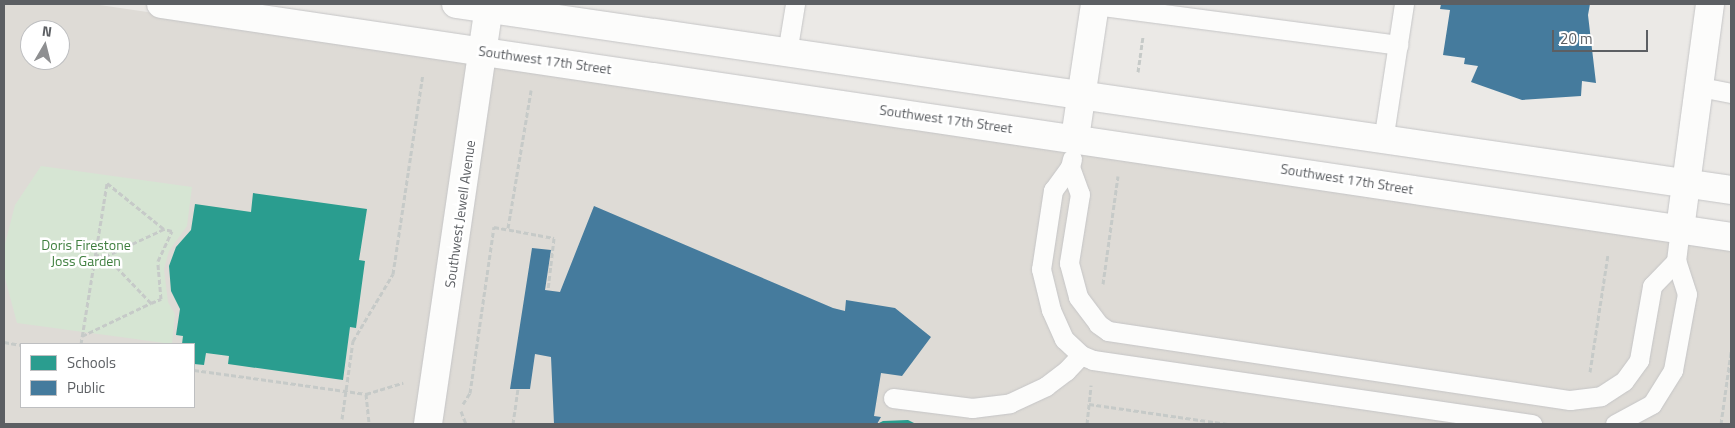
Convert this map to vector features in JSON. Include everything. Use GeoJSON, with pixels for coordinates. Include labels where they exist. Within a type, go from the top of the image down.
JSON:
{"type":"FeatureCollection","features":[{"type":"Feature","properties":{"kind":"main road","name":"Southwest 17th Street"},"geometry":{"type":"LineString","coordinates":[[161,4],[1075,138],[1731,237]]}},
{"type":"Feature","properties":{"kind":"main road"},"geometry":{"type":"LineString","coordinates":[[456,4],[489,6],[787,53],[1731,190]]}},
{"type":"Feature","properties":{"kind":"main road"},"geometry":{"type":"LineString","coordinates":[[1075,138],[1095,4]]}},
{"type":"Feature","properties":{"kind":"main road"},"geometry":{"type":"LineString","coordinates":[[1680,229],[1710,4]]}},
{"type":"Feature","properties":{"kind":"main road","name":"Southwest Jewell Avenue"},"geometry":{"type":"LineString","coordinates":[[428,424],[489,6]]}},
{"type":"Feature","properties":{"kind":"lane"},"geometry":{"type":"LineString","coordinates":[[787,53],[795,4]]}},
{"type":"Feature","properties":{"kind":"lane"},"geometry":{"type":"LineString","coordinates":[[1095,4],[1398,45]]}},
{"type":"Feature","properties":{"kind":"lane"},"geometry":{"type":"LineString","coordinates":[[1383,141],[1404,4]]}},
{"type":"Feature","properties":{"kind":"lane"},"geometry":{"type":"LineString","coordinates":[[1700,87],[1731,92]]}},
{"type":"Feature","properties":{"kind":"lane"},"geometry":{"type":"LineString","coordinates":[[1075,138],[1070,167],[1053,190],[1041,269],[1050,310],[1064,339],[1087,358],[1532,424]]}},
{"type":"Feature","properties":{"kind":"lane"},"geometry":{"type":"LineString","coordinates":[[1070,167],[1080,194],[1069,263],[1078,297],[1098,324],[1108,331],[1127,334],[1570,400],[1587,398],[1602,396],[1624,381],[1639,360],[1652,286],[1676,261]]}},
{"type":"Feature","properties":{"kind":"lane"},"geometry":{"type":"LineString","coordinates":[[1615,424],[1639,418],[1652,404],[1673,370],[1687,294],[1676,261],[1680,229]]}},
{"type":"Feature","properties":{"kind":"lane"},"geometry":{"type":"LineString","coordinates":[[892,398],[972,408],[1010,403],[1046,386],[1087,358]]}},
{"type":"Feature","properties":{"kind":"path"},"geometry":{"type":"LineString","coordinates":[[1135,103],[1147,11]]}},
{"type":"Feature","properties":{"kind":"path"},"geometry":{"type":"LineString","coordinates":[[342,419],[353,341],[393,274],[423,73]]}},
{"type":"Feature","properties":{"kind":"path"},"geometry":{"type":"LineString","coordinates":[[508,228],[532,82]]}},
{"type":"Feature","properties":{"kind":"path"},"geometry":{"type":"LineString","coordinates":[[1098,324],[1116,184],[1127,146]]}},
{"type":"Feature","properties":{"kind":"path"},"geometry":{"type":"LineString","coordinates":[[81,343],[107,184],[164,230]]}},
{"type":"Feature","properties":{"kind":"path"},"geometry":{"type":"LineString","coordinates":[[466,424],[460,409],[470,393],[494,227],[508,228],[554,238],[548,290]]}},
{"type":"Feature","properties":{"kind":"path"},"geometry":{"type":"LineString","coordinates":[[82,336],[161,299],[158,261],[172,231],[164,230],[106,256],[96,255]]}},
{"type":"Feature","properties":{"kind":"path"},"geometry":{"type":"LineString","coordinates":[[106,256],[151,303]]}},
{"type":"Feature","properties":{"kind":"path"},"geometry":{"type":"LineString","coordinates":[[1587,398],[1608,256]]}},
{"type":"Feature","properties":{"kind":"path"},"geometry":{"type":"LineString","coordinates":[[4,342],[20,345]]}},
{"type":"Feature","properties":{"kind":"path"},"geometry":{"type":"LineString","coordinates":[[1721,424],[1731,352]]}},
{"type":"Feature","properties":{"kind":"path"},"geometry":{"type":"LineString","coordinates":[[1087,358],[1090,404],[1087,424]]}},
{"type":"Feature","properties":{"kind":"path"},"geometry":{"type":"LineString","coordinates":[[195,370],[366,394],[378,393],[400,382],[408,385]]}},
{"type":"Feature","properties":{"kind":"path"},"geometry":{"type":"LineString","coordinates":[[513,424],[518,389]]}},
{"type":"Feature","properties":{"kind":"path"},"geometry":{"type":"LineString","coordinates":[[366,394],[369,424]]}},
{"type":"Feature","properties":{"kind":"path"},"geometry":{"type":"LineString","coordinates":[[1090,404],[1228,424]]}},
{"type":"Feature","properties":{"kind":"shaded area"},"geometry":{"type":"Polygon","coordinates":[[[4,4],[93,4],[1731,246],[1731,424],[4,424],[4,4]]]}},
{"type":"Feature","properties":{"kind":"green space","name":"Doris Firestone Joss Garden"},"geometry":{"type":"Polygon","coordinates":[[[41,166],[192,187],[187,226],[169,251],[164,269],[168,302],[175,314],[172,343],[17,323],[5,278],[5,244],[15,205],[41,166]]]}},
{"type":"Feature","properties":{"kind":"building: Schools"},"geometry":{"type":"Polygon","coordinates":[[[253,193],[367,209],[359,260],[365,261],[356,328],[350,327],[343,380],[228,364],[229,356],[206,353],[204,365],[195,364],[195,343],[182,343],[183,336],[176,335],[180,309],[171,291],[169,266],[176,247],[191,230],[195,204],[251,212],[253,193]]]}},
{"type":"Feature","properties":{"kind":"building: Schools"},"geometry":{"type":"Polygon","coordinates":[[[908,420],[916,424],[877,424],[883,421],[908,420]]]}},
{"type":"Feature","properties":{"kind":"building: Public"},"geometry":{"type":"Polygon","coordinates":[[[1441,4],[1590,4],[1588,15],[1596,83],[1582,81],[1581,96],[1522,100],[1471,82],[1478,66],[1464,64],[1465,58],[1443,55],[1450,10],[1440,9],[1441,4]]]}},
{"type":"Feature","properties":{"kind":"building: Public"},"geometry":{"type":"Polygon","coordinates":[[[594,206],[833,308],[845,311],[846,300],[895,308],[931,337],[902,376],[881,373],[874,416],[881,417],[877,424],[554,424],[551,357],[535,354],[530,389],[510,389],[532,248],[551,250],[545,290],[560,292],[594,206]]]}}]}
